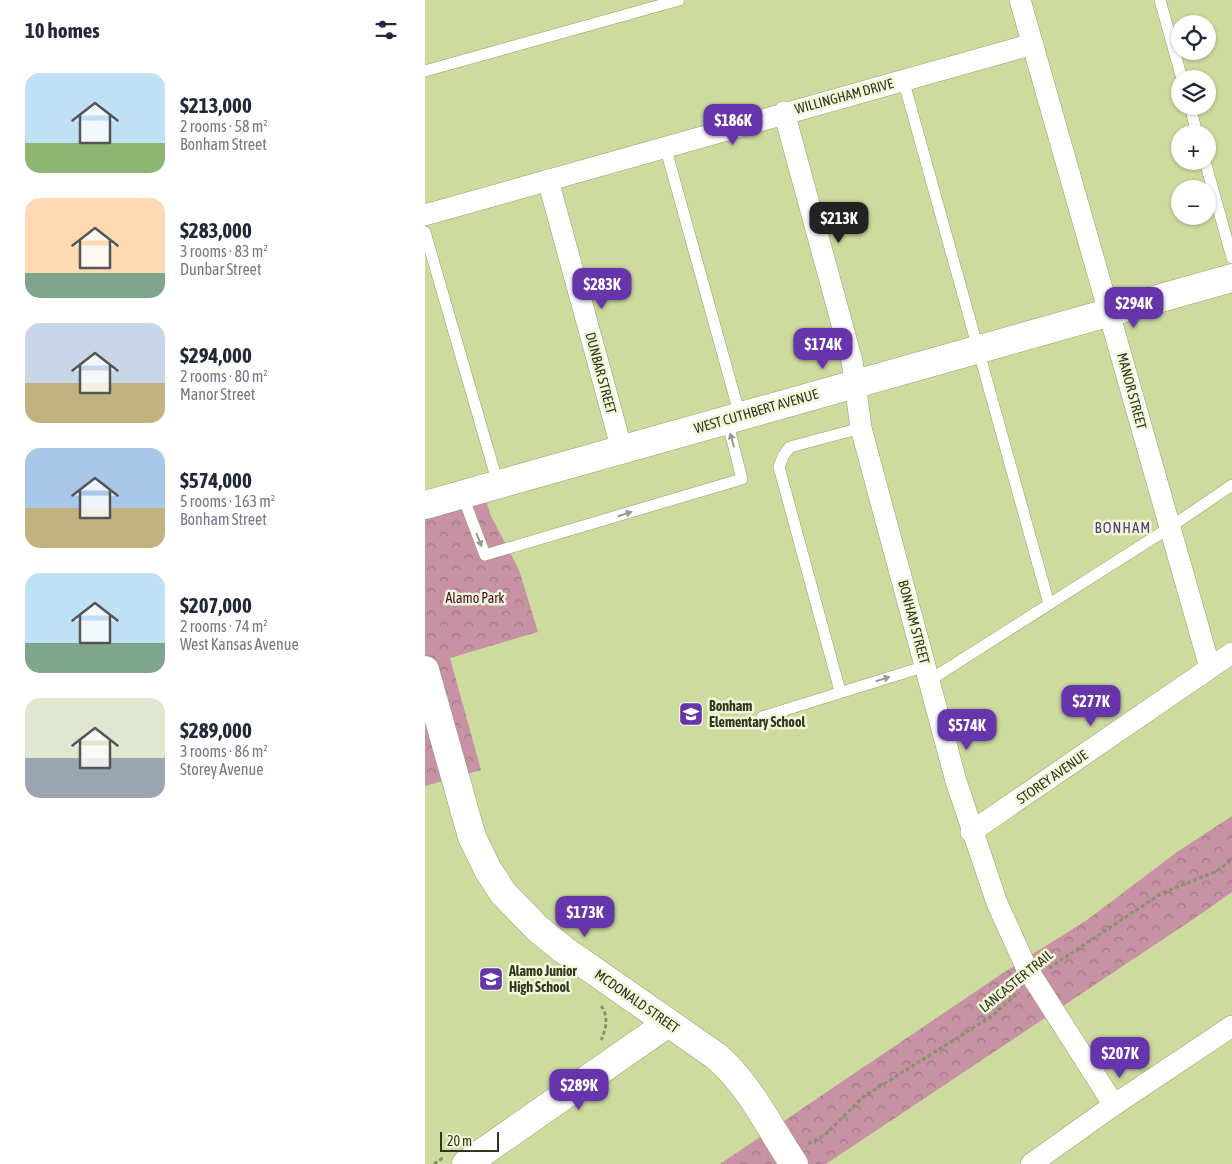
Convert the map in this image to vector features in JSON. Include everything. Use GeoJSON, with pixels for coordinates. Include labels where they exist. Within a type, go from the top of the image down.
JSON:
{"type":"FeatureCollection","features":[{"type":"Feature","properties":{"kind":"street","name":"MANOR STREET"},"geometry":{"type":"LineString","coordinates":[[1020,0],[1111,312],[1169,528],[1210,668]]}},
{"type":"Feature","properties":{"kind":"street","name":"WILLINGHAM DRIVE"},"geometry":{"type":"LineString","coordinates":[[425,215],[784,112],[1033,44]]}},
{"type":"Feature","properties":{"kind":"street","name":"BONHAM STREET"},"geometry":{"type":"LineString","coordinates":[[784,112],[843,323],[852,361],[853,384],[861,428],[971,832],[1008,930],[1026,966],[1035,977],[1114,1105]]}},
{"type":"Feature","properties":{"kind":"street","name":"DUNBAR STREET"},"geometry":{"type":"LineString","coordinates":[[548,180],[622,450]]}},
{"type":"Feature","properties":{"kind":"street","name":"WEST CUTHBERT AVENUE"},"geometry":{"type":"LineString","coordinates":[[425,505],[1232,278]]}},
{"type":"Feature","properties":{"kind":"street","name":"STOREY AVENUE"},"geometry":{"type":"LineString","coordinates":[[971,832],[1232,653]]}},
{"type":"Feature","properties":{"kind":"street","name":"MCDONALD STREET"},"geometry":{"type":"LineString","coordinates":[[425,670],[472,837],[488,870],[503,893],[538,929],[563,950],[730,1068],[746,1087],[791,1160]]}},
{"type":"Feature","properties":{"kind":"street"},"geometry":{"type":"LineString","coordinates":[[458,1159],[668,1023]]}},
{"type":"Feature","properties":{"kind":"street"},"geometry":{"type":"LineString","coordinates":[[1031,1164],[1114,1105],[1232,1026]]}},
{"type":"Feature","properties":{"kind":"lane"},"geometry":{"type":"LineString","coordinates":[[425,71],[679,0]]}},
{"type":"Feature","properties":{"kind":"lane"},"geometry":{"type":"LineString","coordinates":[[1160,0],[1179,70]]}},
{"type":"Feature","properties":{"kind":"lane"},"geometry":{"type":"LineString","coordinates":[[903,79],[1049,604]]}},
{"type":"Feature","properties":{"kind":"lane"},"geometry":{"type":"LineString","coordinates":[[462,494],[485,555],[743,479],[733,418],[665,146]]}},
{"type":"Feature","properties":{"kind":"lane"},"geometry":{"type":"LineString","coordinates":[[1208,170],[1232,258]]}},
{"type":"Feature","properties":{"kind":"lane"},"geometry":{"type":"LineString","coordinates":[[425,232],[498,484]]}},
{"type":"Feature","properties":{"kind":"lane"},"geometry":{"type":"LineString","coordinates":[[840,691],[779,467],[783,456],[790,448],[861,428]]}},
{"type":"Feature","properties":{"kind":"lane"},"geometry":{"type":"LineString","coordinates":[[762,717],[840,691],[928,673],[1049,604],[1169,528],[1232,485]]}},
{"type":"Feature","properties":{"kind":"path","name":"LANCASTER TRAIL"},"geometry":{"type":"LineString","coordinates":[[791,1160],[825,1135],[863,1097],[992,1016],[1035,977],[1162,893],[1217,871],[1232,859]]}},
{"type":"Feature","properties":{"kind":"path"},"geometry":{"type":"LineString","coordinates":[[596,999],[604,1010],[606,1029],[599,1046]]}},
{"type":"Feature","properties":{"kind":"path"},"geometry":{"type":"LineString","coordinates":[[434,1164],[458,1159]]}},
{"type":"Feature","properties":{"kind":"green space","name":"Alamo Park"},"geometry":{"type":"Polygon","coordinates":[[[483,489],[490,514],[519,570],[538,632],[450,658],[481,770],[425,786],[425,505],[483,489]]]}},
{"type":"Feature","properties":{"kind":"green space"},"geometry":{"type":"Polygon","coordinates":[[[1232,816],[1232,892],[1195,918],[826,1164],[720,1164],[1003,973],[1087,920],[1177,852],[1232,816]]]}},
{"type":"Feature","properties":{"kind":"place","name":"Bonham Elementary School"},"geometry":{"type":"Point","coordinates":[691,714]}},
{"type":"Feature","properties":{"kind":"place","name":"Alamo Junior High School"},"geometry":{"type":"Point","coordinates":[491,979]}},
{"type":"Feature","properties":{"kind":"district","name":"BONHAM"},"geometry":{"type":"Point","coordinates":[1123,527]}}]}
